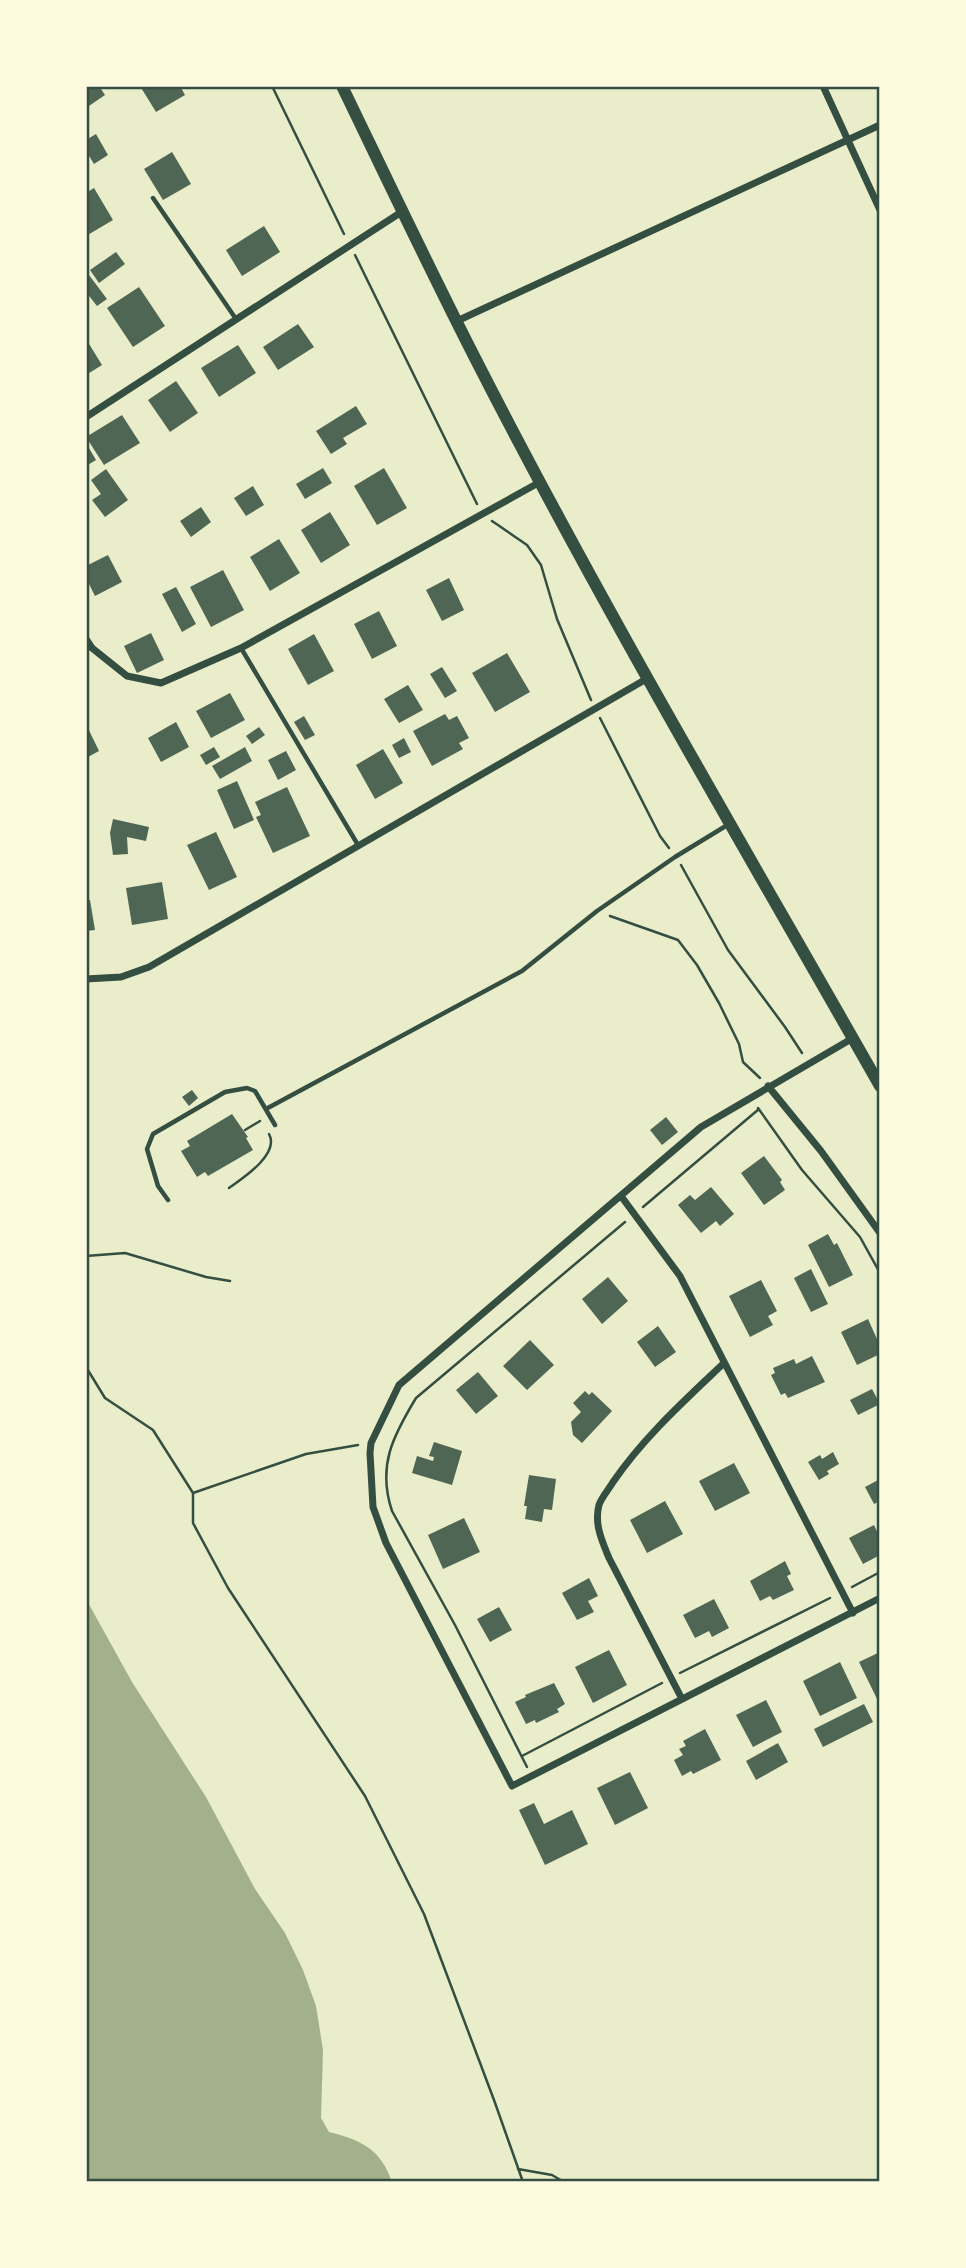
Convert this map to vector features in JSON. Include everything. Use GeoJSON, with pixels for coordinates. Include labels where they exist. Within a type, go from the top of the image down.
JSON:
{"type":"FeatureCollection","features":[{"type":"Feature","properties":{"kind":"main road"},"geometry":{"type":"LineString","coordinates":[[342,86],[457,321],[540,482],[729,823],[880,1086]]}},
{"type":"Feature","properties":{"kind":"main road"},"geometry":{"type":"LineString","coordinates":[[853,1038],[880,1075]]}},
{"type":"Feature","properties":{"kind":"street"},"geometry":{"type":"LineString","coordinates":[[823,86],[880,211]]}},
{"type":"Feature","properties":{"kind":"street"},"geometry":{"type":"LineString","coordinates":[[457,321],[880,125]]}},
{"type":"Feature","properties":{"kind":"street"},"geometry":{"type":"LineString","coordinates":[[86,417],[403,211]]}},
{"type":"Feature","properties":{"kind":"street"},"geometry":{"type":"LineString","coordinates":[[86,639],[92,648],[127,676],[161,684],[241,648],[540,482]]}},
{"type":"Feature","properties":{"kind":"street"},"geometry":{"type":"LineString","coordinates":[[86,979],[121,978],[149,967],[648,678]]}},
{"type":"Feature","properties":{"kind":"street"},"geometry":{"type":"LineString","coordinates":[[853,1038],[701,1127],[399,1385],[370,1452],[373,1507],[386,1543],[512,1786],[880,1598]]}},
{"type":"Feature","properties":{"kind":"street"},"geometry":{"type":"LineString","coordinates":[[768,1086],[821,1151],[880,1233]]}},
{"type":"Feature","properties":{"kind":"street"},"geometry":{"type":"LineString","coordinates":[[621,1196],[680,1276],[853,1613]]}},
{"type":"Feature","properties":{"kind":"street"},"geometry":{"type":"LineString","coordinates":[[682,1699],[609,1558],[597,1520],[599,1503],[631,1455],[724,1363]]}},
{"type":"Feature","properties":{"kind":"lane"},"geometry":{"type":"LineString","coordinates":[[153,198],[236,320]]}},
{"type":"Feature","properties":{"kind":"lane"},"geometry":{"type":"LineString","coordinates":[[241,648],[358,845]]}},
{"type":"Feature","properties":{"kind":"lane"},"geometry":{"type":"LineString","coordinates":[[266,1109],[522,971],[597,911],[729,823]]}},
{"type":"Feature","properties":{"kind":"lane"},"geometry":{"type":"LineString","coordinates":[[168,1200],[158,1186],[147,1149],[153,1134],[225,1092],[247,1088],[256,1091],[275,1125]]}},
{"type":"Feature","properties":{"kind":"path"},"geometry":{"type":"LineString","coordinates":[[272,86],[481,514],[527,545],[541,565],[557,619],[594,709],[660,836],[685,868],[729,950],[805,1059],[814,1061]]}},
{"type":"Feature","properties":{"kind":"path"},"geometry":{"type":"LineString","coordinates":[[597,911],[678,940],[698,965],[719,1003],[738,1044],[743,1062],[768,1086]]}},
{"type":"Feature","properties":{"kind":"path"},"geometry":{"type":"LineString","coordinates":[[750,1097],[802,1170],[860,1237],[880,1273]]}},
{"type":"Feature","properties":{"kind":"path"},"geometry":{"type":"LineString","coordinates":[[532,1776],[392,1511],[386,1463],[397,1430],[416,1398],[759,1109]]}},
{"type":"Feature","properties":{"kind":"path"},"geometry":{"type":"LineString","coordinates":[[244,1130],[261,1120]]}},
{"type":"Feature","properties":{"kind":"path"},"geometry":{"type":"LineString","coordinates":[[229,1188],[257,1167],[272,1145],[273,1140],[267,1129]]}},
{"type":"Feature","properties":{"kind":"path"},"geometry":{"type":"LineString","coordinates":[[86,1255],[125,1253],[206,1277],[230,1281]]}},
{"type":"Feature","properties":{"kind":"path"},"geometry":{"type":"LineString","coordinates":[[86,1367],[105,1398],[153,1430],[193,1493],[193,1523],[228,1588],[365,1796],[424,1914],[523,2182]]}},
{"type":"Feature","properties":{"kind":"path"},"geometry":{"type":"LineString","coordinates":[[193,1493],[306,1454],[372,1443]]}},
{"type":"Feature","properties":{"kind":"path"},"geometry":{"type":"LineString","coordinates":[[521,1756],[880,1573]]}},
{"type":"Feature","properties":{"kind":"path"},"geometry":{"type":"LineString","coordinates":[[518,2169],[552,2175],[564,2182]]}},
{"type":"Feature","properties":{"kind":"shaded area"},"geometry":{"type":"Polygon","coordinates":[[[86,1599],[132,1682],[206,1797],[255,1889],[285,1933],[303,1970],[316,2006],[323,2050],[321,2118],[329,2132],[360,2143],[376,2154],[392,2182],[86,2182],[86,1599]]]}},
{"type":"Feature","properties":{"kind":"building"},"geometry":{"type":"Polygon","coordinates":[[[86,86],[99,86],[105,95],[86,108],[86,86]]]}},
{"type":"Feature","properties":{"kind":"building"},"geometry":{"type":"Polygon","coordinates":[[[140,86],[180,86],[185,95],[156,112],[140,86]]]}},
{"type":"Feature","properties":{"kind":"building"},"geometry":{"type":"Polygon","coordinates":[[[96,134],[108,155],[94,164],[86,151],[86,140],[96,134]]]}},
{"type":"Feature","properties":{"kind":"building"},"geometry":{"type":"Polygon","coordinates":[[[172,152],[191,184],[163,200],[144,169],[172,152]]]}},
{"type":"Feature","properties":{"kind":"building"},"geometry":{"type":"Polygon","coordinates":[[[94,188],[113,220],[86,236],[86,193],[94,188]]]}},
{"type":"Feature","properties":{"kind":"building"},"geometry":{"type":"Polygon","coordinates":[[[264,226],[280,252],[242,276],[226,250],[264,226]]]}},
{"type":"Feature","properties":{"kind":"building"},"geometry":{"type":"Polygon","coordinates":[[[116,252],[125,264],[99,283],[90,270],[116,252]]]}},
{"type":"Feature","properties":{"kind":"building"},"geometry":{"type":"Polygon","coordinates":[[[86,271],[107,299],[97,306],[86,292],[86,271]]]}},
{"type":"Feature","properties":{"kind":"building"},"geometry":{"type":"Polygon","coordinates":[[[139,287],[165,326],[133,347],[107,308],[139,287]]]}},
{"type":"Feature","properties":{"kind":"building"},"geometry":{"type":"Polygon","coordinates":[[[298,324],[314,347],[278,370],[263,347],[298,324]]]}},
{"type":"Feature","properties":{"kind":"building"},"geometry":{"type":"Polygon","coordinates":[[[86,339],[102,365],[86,375],[86,339]]]}},
{"type":"Feature","properties":{"kind":"building"},"geometry":{"type":"Polygon","coordinates":[[[238,345],[256,373],[219,397],[201,368],[238,345]]]}},
{"type":"Feature","properties":{"kind":"building"},"geometry":{"type":"Polygon","coordinates":[[[176,381],[198,413],[170,432],[148,400],[176,381]]]}},
{"type":"Feature","properties":{"kind":"building"},"geometry":{"type":"Polygon","coordinates":[[[356,406],[367,424],[343,438],[347,444],[331,454],[316,431],[356,406]]]}},
{"type":"Feature","properties":{"kind":"building"},"geometry":{"type":"Polygon","coordinates":[[[122,415],[140,443],[104,465],[86,437],[122,415]]]}},
{"type":"Feature","properties":{"kind":"building"},"geometry":{"type":"Polygon","coordinates":[[[86,443],[96,460],[86,466],[86,443]]]}},
{"type":"Feature","properties":{"kind":"building"},"geometry":{"type":"Polygon","coordinates":[[[323,468],[332,483],[305,499],[296,484],[323,468]]]}},
{"type":"Feature","properties":{"kind":"building"},"geometry":{"type":"Polygon","coordinates":[[[384,468],[407,508],[377,525],[354,486],[384,468]]]}},
{"type":"Feature","properties":{"kind":"building"},"geometry":{"type":"Polygon","coordinates":[[[106,469],[128,500],[105,517],[92,500],[101,494],[91,480],[106,469]]]}},
{"type":"Feature","properties":{"kind":"building"},"geometry":{"type":"Polygon","coordinates":[[[253,486],[264,505],[246,516],[234,498],[253,486]]]}},
{"type":"Feature","properties":{"kind":"building"},"geometry":{"type":"Polygon","coordinates":[[[201,507],[211,522],[191,537],[180,521],[201,507]]]}},
{"type":"Feature","properties":{"kind":"building"},"geometry":{"type":"Polygon","coordinates":[[[330,512],[350,545],[321,563],[301,530],[330,512]]]}},
{"type":"Feature","properties":{"kind":"building"},"geometry":{"type":"Polygon","coordinates":[[[279,539],[300,573],[270,591],[250,557],[279,539]]]}},
{"type":"Feature","properties":{"kind":"building"},"geometry":{"type":"Polygon","coordinates":[[[108,555],[122,582],[95,596],[86,578],[86,566],[108,555]]]}},
{"type":"Feature","properties":{"kind":"building"},"geometry":{"type":"Polygon","coordinates":[[[223,570],[244,610],[211,627],[190,587],[223,570]]]}},
{"type":"Feature","properties":{"kind":"building"},"geometry":{"type":"Polygon","coordinates":[[[449,578],[464,610],[442,621],[426,590],[449,578]]]}},
{"type":"Feature","properties":{"kind":"building"},"geometry":{"type":"Polygon","coordinates":[[[176,587],[196,624],[182,632],[162,594],[176,587]]]}},
{"type":"Feature","properties":{"kind":"building"},"geometry":{"type":"Polygon","coordinates":[[[379,611],[397,646],[372,659],[354,624],[379,611]]]}},
{"type":"Feature","properties":{"kind":"building"},"geometry":{"type":"Polygon","coordinates":[[[151,633],[164,660],[137,673],[124,646],[151,633]]]}},
{"type":"Feature","properties":{"kind":"building"},"geometry":{"type":"Polygon","coordinates":[[[314,634],[334,671],[308,685],[288,649],[314,634]]]}},
{"type":"Feature","properties":{"kind":"building"},"geometry":{"type":"Polygon","coordinates":[[[507,653],[530,692],[495,712],[472,673],[507,653]]]}},
{"type":"Feature","properties":{"kind":"building"},"geometry":{"type":"Polygon","coordinates":[[[442,667],[457,691],[445,698],[430,674],[442,667]]]}},
{"type":"Feature","properties":{"kind":"building"},"geometry":{"type":"Polygon","coordinates":[[[408,685],[423,710],[399,723],[384,699],[408,685]]]}},
{"type":"Feature","properties":{"kind":"building"},"geometry":{"type":"Polygon","coordinates":[[[230,693],[245,720],[211,738],[196,711],[230,693]]]}},
{"type":"Feature","properties":{"kind":"building"},"geometry":{"type":"Polygon","coordinates":[[[445,714],[449,720],[457,716],[469,738],[459,743],[463,749],[432,766],[413,731],[445,714]]]}},
{"type":"Feature","properties":{"kind":"building"},"geometry":{"type":"Polygon","coordinates":[[[304,716],[315,735],[305,740],[294,722],[304,716]]]}},
{"type":"Feature","properties":{"kind":"building"},"geometry":{"type":"Polygon","coordinates":[[[176,722],[189,747],[161,762],[148,738],[176,722]]]}},
{"type":"Feature","properties":{"kind":"building"},"geometry":{"type":"Polygon","coordinates":[[[86,724],[99,751],[86,758],[86,724]]]}},
{"type":"Feature","properties":{"kind":"building"},"geometry":{"type":"Polygon","coordinates":[[[259,727],[265,735],[252,744],[246,736],[259,727]]]}},
{"type":"Feature","properties":{"kind":"building"},"geometry":{"type":"Polygon","coordinates":[[[404,738],[411,752],[399,758],[392,745],[404,738]]]}},
{"type":"Feature","properties":{"kind":"building"},"geometry":{"type":"Polygon","coordinates":[[[214,747],[220,757],[206,765],[200,755],[214,747]]]}},
{"type":"Feature","properties":{"kind":"building"},"geometry":{"type":"Polygon","coordinates":[[[245,747],[252,761],[220,779],[212,766],[245,747]]]}},
{"type":"Feature","properties":{"kind":"building"},"geometry":{"type":"Polygon","coordinates":[[[383,749],[403,783],[375,799],[356,765],[383,749]]]}},
{"type":"Feature","properties":{"kind":"building"},"geometry":{"type":"Polygon","coordinates":[[[286,751],[296,770],[278,780],[268,760],[286,751]]]}},
{"type":"Feature","properties":{"kind":"building"},"geometry":{"type":"Polygon","coordinates":[[[237,781],[254,820],[234,829],[217,790],[237,781]]]}},
{"type":"Feature","properties":{"kind":"building"},"geometry":{"type":"Polygon","coordinates":[[[287,787],[310,836],[273,853],[256,817],[261,815],[255,802],[287,787]]]}},
{"type":"Feature","properties":{"kind":"building"},"geometry":{"type":"Polygon","coordinates":[[[113,819],[149,827],[146,841],[127,837],[128,854],[113,855],[110,833],[113,819]]]}},
{"type":"Feature","properties":{"kind":"building"},"geometry":{"type":"Polygon","coordinates":[[[216,832],[237,877],[209,890],[187,845],[216,832]]]}},
{"type":"Feature","properties":{"kind":"building"},"geometry":{"type":"Polygon","coordinates":[[[162,882],[168,919],[132,925],[126,888],[162,882]]]}},
{"type":"Feature","properties":{"kind":"building"},"geometry":{"type":"Polygon","coordinates":[[[86,900],[90,900],[95,930],[86,931],[86,900]]]}},
{"type":"Feature","properties":{"kind":"building"},"geometry":{"type":"Polygon","coordinates":[[[192,1090],[198,1098],[189,1106],[182,1097],[192,1090]]]}},
{"type":"Feature","properties":{"kind":"building"},"geometry":{"type":"Polygon","coordinates":[[[232,1114],[248,1137],[246,1138],[253,1150],[208,1176],[205,1172],[197,1177],[181,1151],[190,1146],[187,1141],[232,1114]]]}},
{"type":"Feature","properties":{"kind":"building"},"geometry":{"type":"Polygon","coordinates":[[[666,1117],[678,1132],[662,1145],[650,1130],[666,1117]]]}},
{"type":"Feature","properties":{"kind":"building"},"geometry":{"type":"Polygon","coordinates":[[[764,1156],[782,1180],[780,1182],[785,1190],[764,1205],[741,1173],[764,1156]]]}},
{"type":"Feature","properties":{"kind":"building"},"geometry":{"type":"Polygon","coordinates":[[[711,1187],[734,1214],[720,1226],[716,1221],[701,1233],[678,1205],[690,1195],[695,1200],[711,1187]]]}},
{"type":"Feature","properties":{"kind":"building"},"geometry":{"type":"Polygon","coordinates":[[[828,1234],[834,1245],[837,1243],[853,1275],[829,1287],[808,1245],[828,1234]]]}},
{"type":"Feature","properties":{"kind":"building"},"geometry":{"type":"Polygon","coordinates":[[[811,1269],[828,1304],[811,1312],[794,1278],[811,1269]]]}},
{"type":"Feature","properties":{"kind":"building"},"geometry":{"type":"Polygon","coordinates":[[[608,1277],[628,1301],[602,1324],[582,1299],[608,1277]]]}},
{"type":"Feature","properties":{"kind":"building"},"geometry":{"type":"Polygon","coordinates":[[[761,1280],[777,1311],[768,1316],[773,1325],[750,1337],[729,1296],[761,1280]]]}},
{"type":"Feature","properties":{"kind":"building"},"geometry":{"type":"Polygon","coordinates":[[[868,1319],[877,1339],[880,1338],[880,1354],[857,1365],[841,1332],[868,1319]]]}},
{"type":"Feature","properties":{"kind":"building"},"geometry":{"type":"Polygon","coordinates":[[[658,1326],[676,1352],[655,1367],[637,1342],[658,1326]]]}},
{"type":"Feature","properties":{"kind":"building"},"geometry":{"type":"Polygon","coordinates":[[[530,1340],[554,1365],[527,1390],[503,1366],[530,1340]]]}},
{"type":"Feature","properties":{"kind":"building"},"geometry":{"type":"Polygon","coordinates":[[[812,1356],[825,1382],[788,1398],[785,1393],[781,1395],[771,1375],[775,1373],[773,1368],[794,1359],[796,1364],[812,1356]]]}},
{"type":"Feature","properties":{"kind":"building"},"geometry":{"type":"Polygon","coordinates":[[[478,1372],[498,1396],[476,1414],[456,1390],[478,1372]]]}},
{"type":"Feature","properties":{"kind":"building"},"geometry":{"type":"Polygon","coordinates":[[[872,1389],[880,1404],[858,1415],[850,1400],[872,1389]]]}},
{"type":"Feature","properties":{"kind":"building"},"geometry":{"type":"Polygon","coordinates":[[[585,1391],[589,1395],[592,1392],[612,1411],[582,1443],[573,1435],[571,1422],[581,1412],[573,1403],[585,1391]]]}},
{"type":"Feature","properties":{"kind":"building"},"geometry":{"type":"Polygon","coordinates":[[[434,1442],[462,1451],[452,1485],[412,1473],[417,1456],[433,1461],[434,1457],[429,1456],[434,1442]]]}},
{"type":"Feature","properties":{"kind":"building"},"geometry":{"type":"Polygon","coordinates":[[[833,1452],[839,1464],[819,1480],[808,1462],[820,1455],[822,1459],[833,1452]]]}},
{"type":"Feature","properties":{"kind":"building"},"geometry":{"type":"Polygon","coordinates":[[[734,1463],[750,1493],[715,1511],[699,1481],[734,1463]]]}},
{"type":"Feature","properties":{"kind":"building"},"geometry":{"type":"Polygon","coordinates":[[[529,1475],[556,1479],[552,1510],[544,1509],[542,1522],[525,1519],[527,1506],[524,1506],[529,1475]]]}},
{"type":"Feature","properties":{"kind":"building"},"geometry":{"type":"Polygon","coordinates":[[[880,1479],[880,1501],[874,1504],[865,1487],[880,1479]]]}},
{"type":"Feature","properties":{"kind":"building"},"geometry":{"type":"Polygon","coordinates":[[[665,1501],[683,1534],[647,1553],[630,1520],[665,1501]]]}},
{"type":"Feature","properties":{"kind":"building"},"geometry":{"type":"Polygon","coordinates":[[[464,1518],[480,1552],[443,1569],[428,1535],[464,1518]]]}},
{"type":"Feature","properties":{"kind":"building"},"geometry":{"type":"Polygon","coordinates":[[[874,1525],[880,1538],[880,1555],[863,1564],[849,1538],[874,1525]]]}},
{"type":"Feature","properties":{"kind":"building"},"geometry":{"type":"Polygon","coordinates":[[[785,1561],[791,1574],[787,1576],[794,1590],[773,1600],[770,1596],[760,1601],[750,1581],[785,1561]]]}},
{"type":"Feature","properties":{"kind":"building"},"geometry":{"type":"Polygon","coordinates":[[[589,1578],[598,1596],[588,1601],[594,1612],[577,1620],[562,1593],[589,1578]]]}},
{"type":"Feature","properties":{"kind":"building"},"geometry":{"type":"Polygon","coordinates":[[[714,1599],[729,1628],[712,1637],[709,1631],[695,1638],[683,1615],[714,1599]]]}},
{"type":"Feature","properties":{"kind":"building"},"geometry":{"type":"Polygon","coordinates":[[[499,1607],[512,1630],[490,1642],[477,1619],[499,1607]]]}},
{"type":"Feature","properties":{"kind":"building"},"geometry":{"type":"Polygon","coordinates":[[[609,1650],[627,1685],[593,1703],[575,1667],[609,1650]]]}},
{"type":"Feature","properties":{"kind":"building"},"geometry":{"type":"Polygon","coordinates":[[[880,1652],[880,1697],[877,1699],[859,1662],[880,1652]]]}},
{"type":"Feature","properties":{"kind":"building"},"geometry":{"type":"Polygon","coordinates":[[[840,1662],[857,1698],[820,1716],[803,1681],[840,1662]]]}},
{"type":"Feature","properties":{"kind":"building"},"geometry":{"type":"Polygon","coordinates":[[[554,1683],[565,1704],[557,1709],[559,1712],[536,1723],[535,1720],[526,1724],[515,1702],[554,1683]]]}},
{"type":"Feature","properties":{"kind":"building"},"geometry":{"type":"Polygon","coordinates":[[[766,1700],[782,1732],[753,1747],[736,1715],[766,1700]]]}},
{"type":"Feature","properties":{"kind":"building"},"geometry":{"type":"Polygon","coordinates":[[[864,1704],[873,1722],[823,1747],[814,1729],[864,1704]]]}},
{"type":"Feature","properties":{"kind":"building"},"geometry":{"type":"Polygon","coordinates":[[[705,1729],[721,1760],[693,1774],[691,1771],[682,1776],[674,1760],[683,1755],[679,1749],[686,1746],[683,1741],[705,1729]]]}},
{"type":"Feature","properties":{"kind":"building"},"geometry":{"type":"Polygon","coordinates":[[[778,1743],[788,1762],[756,1780],[746,1761],[778,1743]]]}},
{"type":"Feature","properties":{"kind":"building"},"geometry":{"type":"Polygon","coordinates":[[[630,1772],[648,1808],[615,1825],[597,1788],[630,1772]]]}},
{"type":"Feature","properties":{"kind":"building"},"geometry":{"type":"Polygon","coordinates":[[[534,1803],[544,1824],[572,1810],[588,1844],[545,1865],[519,1810],[534,1803]]]}}]}
